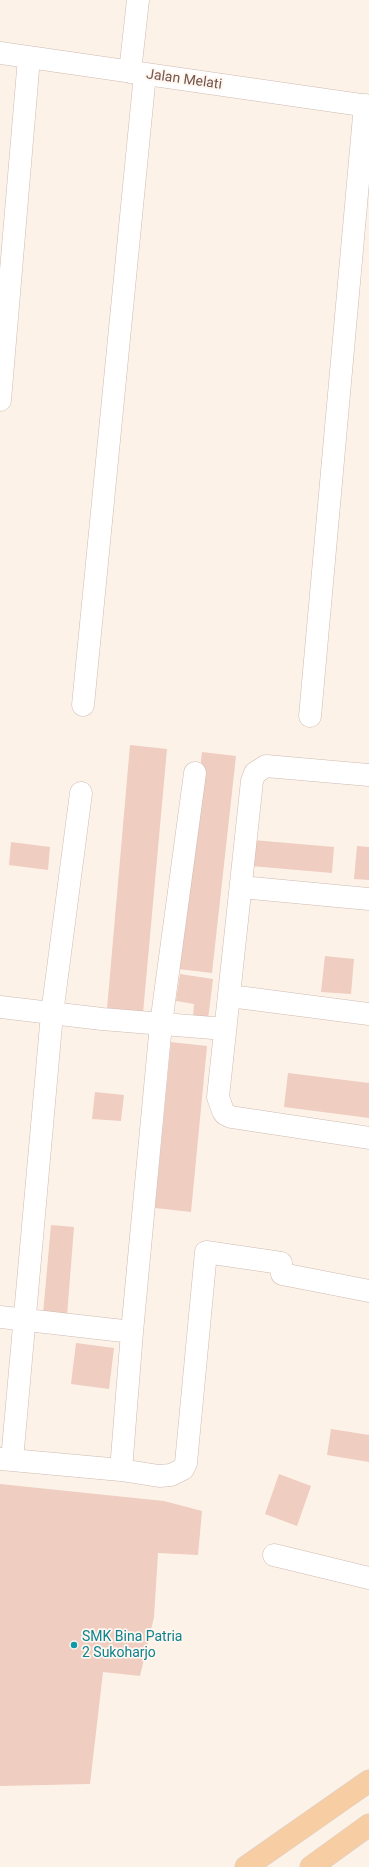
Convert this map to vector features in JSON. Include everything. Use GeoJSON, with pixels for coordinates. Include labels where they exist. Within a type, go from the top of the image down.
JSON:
{"type":"FeatureCollection","features":[{"type":"Feature","properties":{"kind":"main road"},"geometry":{"type":"LineString","coordinates":[[246,1867],[369,1781]]}},
{"type":"Feature","properties":{"kind":"main road"},"geometry":{"type":"LineString","coordinates":[[310,1867],[369,1825]]}},
{"type":"Feature","properties":{"kind":"street"},"geometry":{"type":"LineString","coordinates":[[82,705],[138,73],[138,0]]}},
{"type":"Feature","properties":{"kind":"street","name":"Jalan Melati"},"geometry":{"type":"LineString","coordinates":[[0,53],[367,106]]}},
{"type":"Feature","properties":{"kind":"street"},"geometry":{"type":"LineString","coordinates":[[0,400],[29,58]]}},
{"type":"Feature","properties":{"kind":"street"},"geometry":{"type":"LineString","coordinates":[[310,716],[367,106]]}},
{"type":"Feature","properties":{"kind":"street"},"geometry":{"type":"LineString","coordinates":[[369,775],[278,766],[266,766],[254,773],[218,1097],[225,1114],[231,1117],[369,1138]]}},
{"type":"Feature","properties":{"kind":"street"},"geometry":{"type":"LineString","coordinates":[[121,1470],[132,1332],[161,1024],[196,773]]}},
{"type":"Feature","properties":{"kind":"street"},"geometry":{"type":"LineString","coordinates":[[81,793],[52,1014],[24,1319],[6,1459],[121,1470],[159,1476],[171,1475],[183,1470],[186,1462],[206,1252],[280,1263],[282,1274],[369,1291]]}},
{"type":"Feature","properties":{"kind":"street"},"geometry":{"type":"LineString","coordinates":[[241,887],[369,899]]}},
{"type":"Feature","properties":{"kind":"street"},"geometry":{"type":"LineString","coordinates":[[230,996],[369,1014]]}},
{"type":"Feature","properties":{"kind":"street"},"geometry":{"type":"LineString","coordinates":[[0,1007],[52,1014],[225,1030]]}},
{"type":"Feature","properties":{"kind":"street"},"geometry":{"type":"LineString","coordinates":[[0,1317],[132,1332]]}},
{"type":"Feature","properties":{"kind":"street"},"geometry":{"type":"LineString","coordinates":[[274,1555],[369,1578]]}},
{"type":"Feature","properties":{"kind":"building"},"geometry":{"type":"Polygon","coordinates":[[[130,745],[167,749],[143,1013],[107,1009],[130,745]]]}},
{"type":"Feature","properties":{"kind":"building"},"geometry":{"type":"Polygon","coordinates":[[[202,752],[236,756],[212,973],[178,969],[202,752]]]}},
{"type":"Feature","properties":{"kind":"building"},"geometry":{"type":"Polygon","coordinates":[[[253,840],[334,847],[332,873],[251,866],[253,840]]]}},
{"type":"Feature","properties":{"kind":"building"},"geometry":{"type":"Polygon","coordinates":[[[11,842],[50,847],[48,870],[9,865],[11,842]]]}},
{"type":"Feature","properties":{"kind":"building"},"geometry":{"type":"Polygon","coordinates":[[[357,846],[369,847],[369,880],[354,879],[357,846]]]}},
{"type":"Feature","properties":{"kind":"building"},"geometry":{"type":"Polygon","coordinates":[[[325,956],[354,959],[351,994],[321,992],[325,956]]]}},
{"type":"Feature","properties":{"kind":"building"},"geometry":{"type":"Polygon","coordinates":[[[180,974],[213,979],[208,1019],[193,1017],[194,1004],[176,1001],[180,974]]]}},
{"type":"Feature","properties":{"kind":"building"},"geometry":{"type":"Polygon","coordinates":[[[171,1042],[207,1046],[191,1212],[155,1208],[171,1042]]]}},
{"type":"Feature","properties":{"kind":"building"},"geometry":{"type":"Polygon","coordinates":[[[288,1073],[369,1083],[369,1118],[284,1107],[288,1073]]]}},
{"type":"Feature","properties":{"kind":"building"},"geometry":{"type":"Polygon","coordinates":[[[95,1092],[124,1095],[121,1121],[92,1119],[95,1092]]]}},
{"type":"Feature","properties":{"kind":"building"},"geometry":{"type":"Polygon","coordinates":[[[51,1225],[74,1227],[67,1316],[43,1314],[51,1225]]]}},
{"type":"Feature","properties":{"kind":"building"},"geometry":{"type":"Polygon","coordinates":[[[76,1343],[114,1348],[109,1389],[71,1384],[76,1343]]]}},
{"type":"Feature","properties":{"kind":"building"},"geometry":{"type":"Polygon","coordinates":[[[331,1429],[369,1435],[369,1462],[327,1455],[331,1429]]]}},
{"type":"Feature","properties":{"kind":"building"},"geometry":{"type":"Polygon","coordinates":[[[279,1474],[311,1486],[297,1526],[265,1514],[279,1474]]]}},
{"type":"Feature","properties":{"kind":"building","name":"SMK Bina Patria 2 Sukoharjo"},"geometry":{"type":"Polygon","coordinates":[[[0,1484],[164,1501],[202,1511],[198,1555],[158,1553],[154,1617],[140,1676],[103,1672],[90,1784],[0,1786],[0,1484]]]}},
{"type":"Feature","properties":{"kind":"place","name":"SMK Bina Patria 2 Sukoharjo"},"geometry":{"type":"Point","coordinates":[74,1645]}}]}
